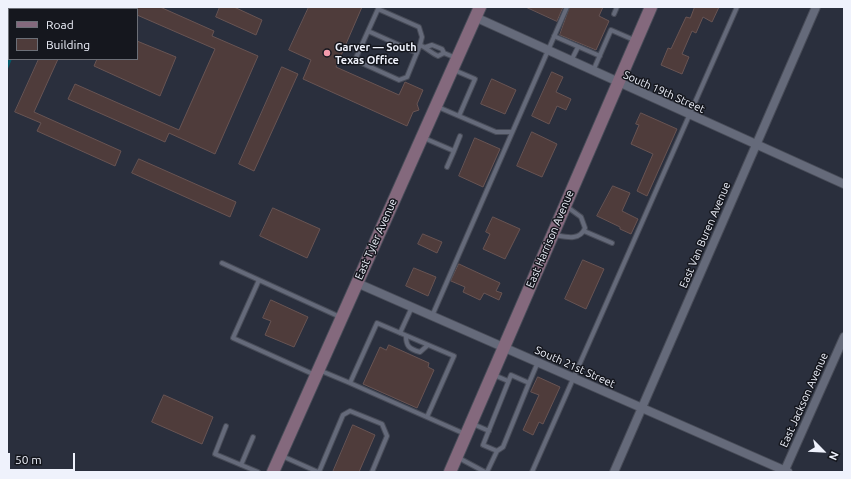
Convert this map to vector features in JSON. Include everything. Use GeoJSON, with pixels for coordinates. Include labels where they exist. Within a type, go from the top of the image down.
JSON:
{"type":"FeatureCollection","features":[{"type":"Feature","properties":{"kind":"main road","name":"East Harrison Avenue"},"geometry":{"type":"LineString","coordinates":[[450,472],[651,7]]}},
{"type":"Feature","properties":{"kind":"main road","name":"East Tyler Avenue"},"geometry":{"type":"LineString","coordinates":[[273,472],[477,12]]}},
{"type":"Feature","properties":{"kind":"street","name":"East Van Buren Avenue"},"geometry":{"type":"LineString","coordinates":[[614,472],[816,7]]}},
{"type":"Feature","properties":{"kind":"street","name":"South 19th Street"},"geometry":{"type":"LineString","coordinates":[[477,12],[548,51],[755,146],[844,184]]}},
{"type":"Feature","properties":{"kind":"street","name":"South 21st Street"},"geometry":{"type":"LineString","coordinates":[[357,282],[785,472]]}},
{"type":"Feature","properties":{"kind":"street","name":"East Jackson Avenue"},"geometry":{"type":"LineString","coordinates":[[785,472],[844,338]]}},
{"type":"Feature","properties":{"kind":"lane"},"geometry":{"type":"LineString","coordinates":[[432,316],[554,36],[559,30],[567,7]]}},
{"type":"Feature","properties":{"kind":"lane"},"geometry":{"type":"LineString","coordinates":[[614,14],[618,7]]}},
{"type":"Feature","properties":{"kind":"lane"},"geometry":{"type":"LineString","coordinates":[[532,472],[572,378],[628,256],[688,115],[737,7]]}},
{"type":"Feature","properties":{"kind":"lane"},"geometry":{"type":"LineString","coordinates":[[378,9],[418,28],[422,37],[420,45],[407,77],[399,80],[355,60],[378,9]]}},
{"type":"Feature","properties":{"kind":"lane"},"geometry":{"type":"LineString","coordinates":[[592,71],[611,30],[636,41]]}},
{"type":"Feature","properties":{"kind":"lane"},"geometry":{"type":"LineString","coordinates":[[368,31],[417,53]]}},
{"type":"Feature","properties":{"kind":"lane"},"geometry":{"type":"LineString","coordinates":[[554,36],[600,56]]}},
{"type":"Feature","properties":{"kind":"lane"},"geometry":{"type":"LineString","coordinates":[[420,45],[426,47],[432,45],[442,49],[444,54],[475,79],[458,116]]}},
{"type":"Feature","properties":{"kind":"lane"},"geometry":{"type":"LineString","coordinates":[[426,47],[429,52],[438,56],[444,54]]}},
{"type":"Feature","properties":{"kind":"lane"},"geometry":{"type":"LineString","coordinates":[[571,61],[578,47]]}},
{"type":"Feature","properties":{"kind":"lane"},"geometry":{"type":"LineString","coordinates":[[436,106],[496,132],[512,132]]}},
{"type":"Feature","properties":{"kind":"lane"},"geometry":{"type":"LineString","coordinates":[[446,167],[460,136]]}},
{"type":"Feature","properties":{"kind":"lane"},"geometry":{"type":"LineString","coordinates":[[422,137],[454,151]]}},
{"type":"Feature","properties":{"kind":"lane"},"geometry":{"type":"LineString","coordinates":[[553,234],[570,238],[577,237],[584,231],[584,223],[581,218],[565,205]]}},
{"type":"Feature","properties":{"kind":"lane"},"geometry":{"type":"LineString","coordinates":[[584,231],[612,243]]}},
{"type":"Feature","properties":{"kind":"lane"},"geometry":{"type":"LineString","coordinates":[[222,263],[341,317]]}},
{"type":"Feature","properties":{"kind":"lane"},"geometry":{"type":"LineString","coordinates":[[259,280],[233,338],[317,372],[350,383],[467,435]]}},
{"type":"Feature","properties":{"kind":"lane"},"geometry":{"type":"LineString","coordinates":[[400,333],[412,307]]}},
{"type":"Feature","properties":{"kind":"lane"},"geometry":{"type":"LineString","coordinates":[[350,383],[377,323],[454,356],[427,417]]}},
{"type":"Feature","properties":{"kind":"lane"},"geometry":{"type":"LineString","coordinates":[[406,336],[406,343],[413,350],[420,352],[428,345]]}},
{"type":"Feature","properties":{"kind":"lane"},"geometry":{"type":"LineString","coordinates":[[457,457],[486,472],[497,451],[503,447],[538,362]]}},
{"type":"Feature","properties":{"kind":"lane"},"geometry":{"type":"LineString","coordinates":[[493,375],[508,382]]}},
{"type":"Feature","properties":{"kind":"lane"},"geometry":{"type":"LineString","coordinates":[[497,451],[483,445],[511,375],[529,383]]}},
{"type":"Feature","properties":{"kind":"lane"},"geometry":{"type":"LineString","coordinates":[[280,455],[319,472],[343,415],[350,410],[382,424],[387,436],[372,472]]}},
{"type":"Feature","properties":{"kind":"lane"},"geometry":{"type":"LineString","coordinates":[[472,424],[489,430]]}},
{"type":"Feature","properties":{"kind":"lane"},"geometry":{"type":"LineString","coordinates":[[226,426],[215,454],[258,472]]}},
{"type":"Feature","properties":{"kind":"lane"},"geometry":{"type":"LineString","coordinates":[[241,465],[254,437]]}},
{"type":"Feature","properties":{"kind":"water"},"geometry":{"type":"Polygon","coordinates":[[[7,7],[35,7],[8,8],[8,60],[12,60],[7,71],[7,7]]]}},
{"type":"Feature","properties":{"kind":"building"},"geometry":{"type":"Polygon","coordinates":[[[160,7],[214,31],[212,36],[258,56],[215,154],[169,133],[165,142],[68,99],[75,84],[179,130],[215,49],[138,15],[137,8],[160,7]]]}},
{"type":"Feature","properties":{"kind":"building"},"geometry":{"type":"Polygon","coordinates":[[[220,7],[234,7],[262,20],[256,35],[216,17],[220,7]]]}},
{"type":"Feature","properties":{"kind":"building"},"geometry":{"type":"Polygon","coordinates":[[[309,7],[362,7],[336,67],[399,95],[405,82],[423,90],[417,104],[419,110],[413,112],[407,126],[303,79],[311,60],[289,50],[309,7]]]}},
{"type":"Feature","properties":{"kind":"building"},"geometry":{"type":"Polygon","coordinates":[[[526,7],[563,7],[557,21],[526,7]]]}},
{"type":"Feature","properties":{"kind":"building"},"geometry":{"type":"Polygon","coordinates":[[[570,7],[603,7],[599,16],[609,21],[596,50],[560,35],[570,7]]]}},
{"type":"Feature","properties":{"kind":"building"},"geometry":{"type":"Polygon","coordinates":[[[695,7],[719,7],[712,22],[703,17],[696,33],[692,31],[682,54],[689,57],[682,74],[661,65],[668,48],[671,49],[686,17],[690,18],[695,7]]]}},
{"type":"Feature","properties":{"kind":"building"},"geometry":{"type":"Polygon","coordinates":[[[138,41],[176,57],[160,96],[94,66],[97,60],[138,60],[138,41]]]}},
{"type":"Feature","properties":{"kind":"building"},"geometry":{"type":"Polygon","coordinates":[[[39,60],[58,60],[34,112],[121,151],[115,166],[37,131],[41,123],[15,112],[39,60]]]}},
{"type":"Feature","properties":{"kind":"building"},"geometry":{"type":"Polygon","coordinates":[[[282,67],[298,74],[254,171],[239,164],[282,67]]]}},
{"type":"Feature","properties":{"kind":"building"},"geometry":{"type":"Polygon","coordinates":[[[552,72],[563,77],[556,92],[571,99],[566,110],[557,106],[549,124],[532,116],[552,72]]]}},
{"type":"Feature","properties":{"kind":"building"},"geometry":{"type":"Polygon","coordinates":[[[492,79],[516,90],[505,114],[481,104],[492,79]]]}},
{"type":"Feature","properties":{"kind":"building"},"geometry":{"type":"Polygon","coordinates":[[[641,113],[677,129],[647,196],[637,191],[653,154],[631,144],[639,125],[636,124],[641,113]]]}},
{"type":"Feature","properties":{"kind":"building"},"geometry":{"type":"Polygon","coordinates":[[[532,132],[557,144],[542,177],[517,166],[532,132]]]}},
{"type":"Feature","properties":{"kind":"building"},"geometry":{"type":"Polygon","coordinates":[[[475,138],[500,149],[483,187],[459,176],[475,138]]]}},
{"type":"Feature","properties":{"kind":"building"},"geometry":{"type":"Polygon","coordinates":[[[139,159],[236,202],[230,217],[132,173],[139,159]]]}},
{"type":"Feature","properties":{"kind":"building"},"geometry":{"type":"Polygon","coordinates":[[[613,186],[630,193],[622,211],[638,219],[631,234],[597,216],[613,186]]]}},
{"type":"Feature","properties":{"kind":"building"},"geometry":{"type":"Polygon","coordinates":[[[273,208],[320,229],[307,258],[260,236],[273,208]]]}},
{"type":"Feature","properties":{"kind":"building"},"geometry":{"type":"Polygon","coordinates":[[[493,217],[520,229],[505,259],[483,249],[490,234],[486,232],[493,217]]]}},
{"type":"Feature","properties":{"kind":"building"},"geometry":{"type":"Polygon","coordinates":[[[423,234],[442,242],[437,253],[418,244],[423,234]]]}},
{"type":"Feature","properties":{"kind":"building"},"geometry":{"type":"Polygon","coordinates":[[[583,260],[604,269],[586,309],[565,299],[583,260]]]}},
{"type":"Feature","properties":{"kind":"building"},"geometry":{"type":"Polygon","coordinates":[[[459,264],[500,283],[496,291],[502,293],[499,300],[484,293],[480,300],[463,292],[465,287],[451,281],[459,264]]]}},
{"type":"Feature","properties":{"kind":"building"},"geometry":{"type":"Polygon","coordinates":[[[414,268],[436,277],[428,296],[406,286],[414,268]]]}},
{"type":"Feature","properties":{"kind":"building"},"geometry":{"type":"Polygon","coordinates":[[[271,300],[308,317],[294,347],[265,335],[271,321],[263,318],[271,300]]]}},
{"type":"Feature","properties":{"kind":"building"},"geometry":{"type":"Polygon","coordinates":[[[389,345],[429,363],[428,367],[434,370],[417,408],[363,384],[380,347],[386,350],[389,345]]]}},
{"type":"Feature","properties":{"kind":"building"},"geometry":{"type":"Polygon","coordinates":[[[538,377],[560,387],[543,424],[539,422],[533,435],[523,430],[539,395],[531,392],[538,377]]]}},
{"type":"Feature","properties":{"kind":"building"},"geometry":{"type":"Polygon","coordinates":[[[164,395],[213,417],[202,444],[152,422],[164,395]]]}},
{"type":"Feature","properties":{"kind":"building"},"geometry":{"type":"Polygon","coordinates":[[[353,425],[375,435],[359,472],[333,472],[353,425]]]}},
{"type":"Feature","properties":{"kind":"place","name":"Garver — South Texas Office"},"geometry":{"type":"Point","coordinates":[327,53]}}]}
